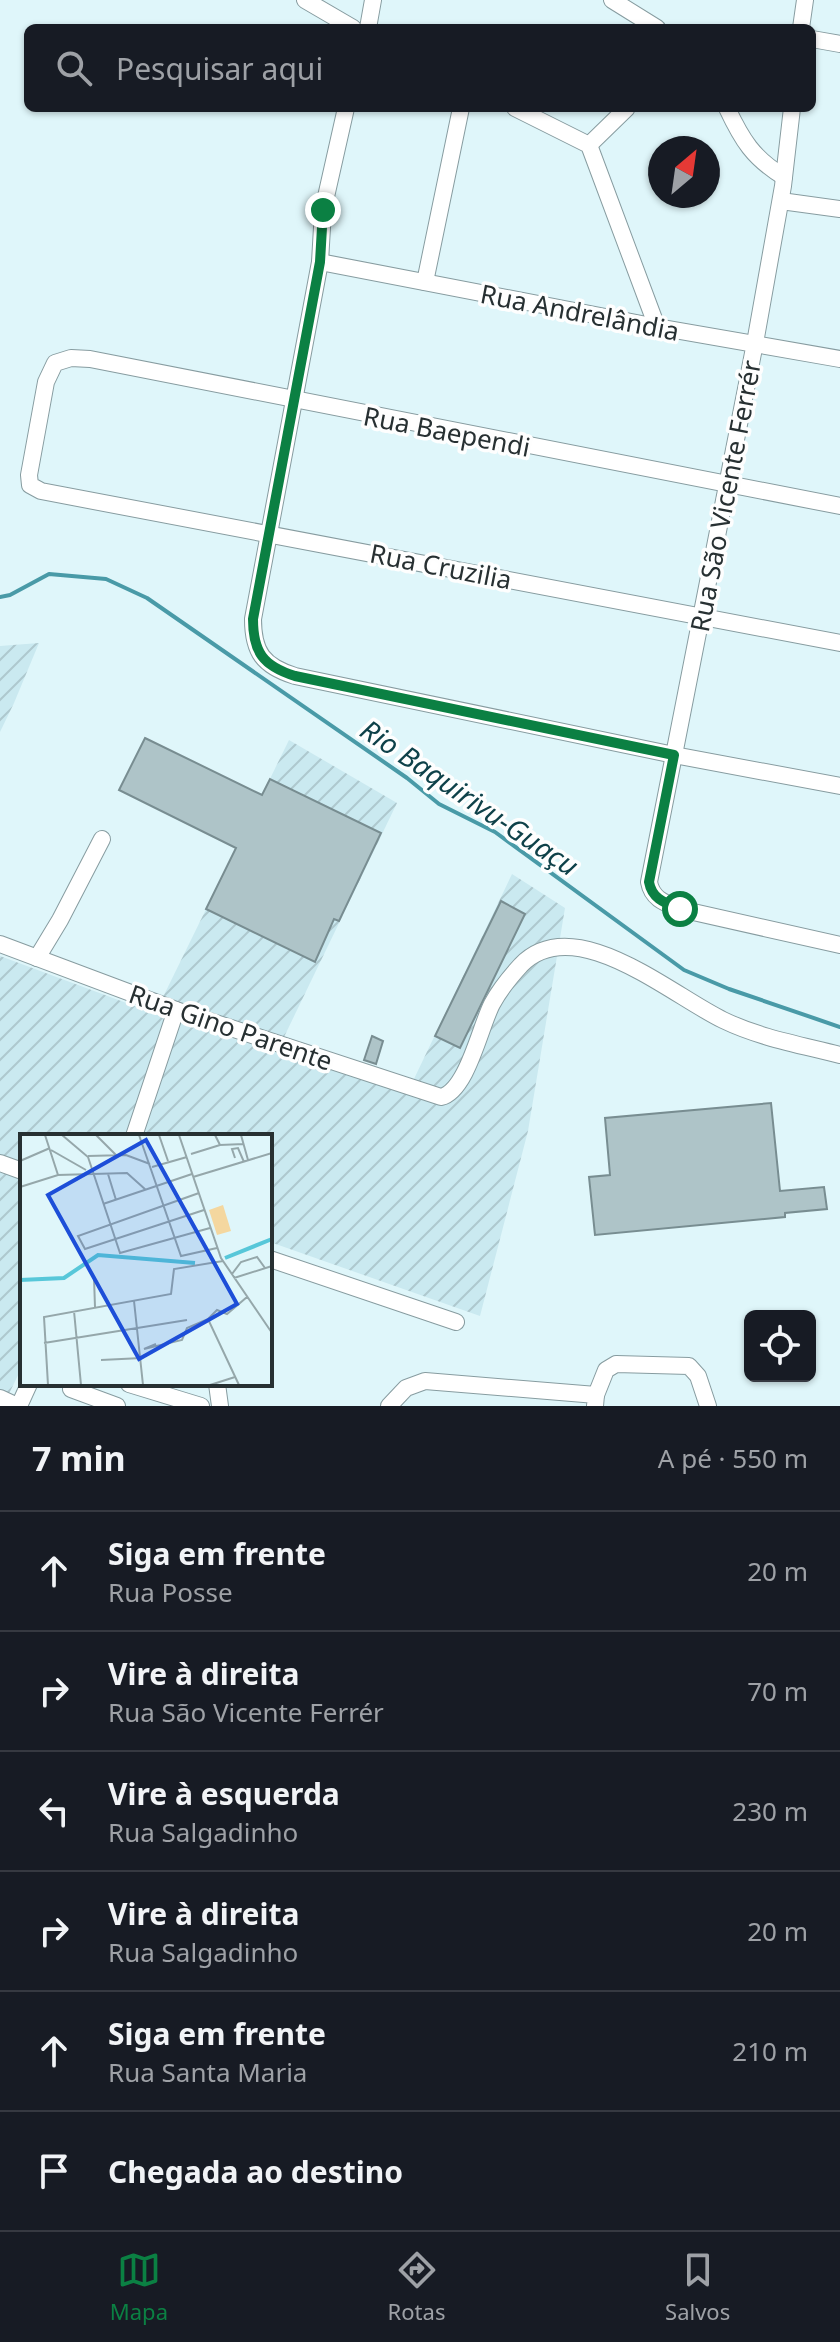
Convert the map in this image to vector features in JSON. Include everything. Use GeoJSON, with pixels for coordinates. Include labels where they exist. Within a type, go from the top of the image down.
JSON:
{"type":"FeatureCollection","features":[{"type":"Feature","properties":{"kind":"street"},"geometry":{"type":"LineString","coordinates":[[306,0],[346,24]]}},
{"type":"Feature","properties":{"kind":"street"},"geometry":{"type":"LineString","coordinates":[[369,24],[373,0]]}},
{"type":"Feature","properties":{"kind":"street"},"geometry":{"type":"LineString","coordinates":[[612,0],[651,24]]}},
{"type":"Feature","properties":{"kind":"street"},"geometry":{"type":"LineString","coordinates":[[802,24],[805,0]]}},
{"type":"Feature","properties":{"kind":"street"},"geometry":{"type":"LineString","coordinates":[[816,40],[840,44]]}},
{"type":"Feature","properties":{"kind":"street"},"geometry":{"type":"LineString","coordinates":[[345,112],[323,210],[320,262],[253,619],[255,646],[280,672],[674,755],[840,786]]}},
{"type":"Feature","properties":{"kind":"street"},"geometry":{"type":"LineString","coordinates":[[425,282],[460,112]]}},
{"type":"Feature","properties":{"kind":"street"},"geometry":{"type":"LineString","coordinates":[[523,112],[589,145],[657,327]]}},
{"type":"Feature","properties":{"kind":"street"},"geometry":{"type":"LineString","coordinates":[[589,145],[623,112]]}},
{"type":"Feature","properties":{"kind":"street"},"geometry":{"type":"LineString","coordinates":[[729,112],[742,139],[766,165],[784,177]]}},
{"type":"Feature","properties":{"kind":"street","name":"Rua São Vicente Ferrér"},"geometry":{"type":"LineString","coordinates":[[792,112],[781,201],[755,343],[649,882],[656,897],[680,909],[840,945]]}},
{"type":"Feature","properties":{"kind":"street"},"geometry":{"type":"LineString","coordinates":[[781,201],[840,209]]}},
{"type":"Feature","properties":{"kind":"street","name":"Rua Andrelândia"},"geometry":{"type":"LineString","coordinates":[[320,262],[840,359]]}},
{"type":"Feature","properties":{"kind":"street","name":"Rua Baependi"},"geometry":{"type":"LineString","coordinates":[[41,491],[30,485],[29,475],[46,382],[55,363],[71,358],[90,359],[840,506]]}},
{"type":"Feature","properties":{"kind":"street","name":"Rua Cruzilia"},"geometry":{"type":"LineString","coordinates":[[41,491],[840,643]]}},
{"type":"Feature","properties":{"kind":"street"},"geometry":{"type":"LineString","coordinates":[[37,958],[102,839]]}},
{"type":"Feature","properties":{"kind":"street","name":"Rua Gino Parente"},"geometry":{"type":"LineString","coordinates":[[0,944],[176,1010],[441,1097],[449,1095],[460,1083],[492,1004],[508,978],[531,955],[551,947],[568,946],[604,954],[725,1021],[840,1055]]}},
{"type":"Feature","properties":{"kind":"street"},"geometry":{"type":"LineString","coordinates":[[135,1134],[176,1010]]}},
{"type":"Feature","properties":{"kind":"street"},"geometry":{"type":"LineString","coordinates":[[0,1163],[20,1170]]}},
{"type":"Feature","properties":{"kind":"street"},"geometry":{"type":"LineString","coordinates":[[272,1260],[456,1322]]}},
{"type":"Feature","properties":{"kind":"street"},"geometry":{"type":"LineString","coordinates":[[389,1406],[406,1388],[425,1381],[595,1400],[606,1370],[616,1364],[689,1366],[698,1376],[708,1406]]}},
{"type":"Feature","properties":{"kind":"street"},"geometry":{"type":"LineString","coordinates":[[0,1398],[18,1406],[28,1386]]}},
{"type":"Feature","properties":{"kind":"street"},"geometry":{"type":"LineString","coordinates":[[132,1386],[158,1401],[201,1406]]}},
{"type":"Feature","properties":{"kind":"street"},"geometry":{"type":"LineString","coordinates":[[217,1386],[220,1406]]}},
{"type":"Feature","properties":{"kind":"street"},"geometry":{"type":"LineString","coordinates":[[71,1389],[117,1406]]}},
{"type":"Feature","properties":{"kind":"shaded area"},"geometry":{"type":"Polygon","coordinates":[[[39,643],[14,703],[0,732],[0,646],[39,643]]]}},
{"type":"Feature","properties":{"kind":"shaded area"},"geometry":{"type":"Polygon","coordinates":[[[289,740],[397,803],[284,1037],[163,997],[289,740]]]}},
{"type":"Feature","properties":{"kind":"shaded area"},"geometry":{"type":"Polygon","coordinates":[[[512,874],[565,908],[528,1131],[480,1316],[272,1243],[272,1134],[20,1134],[20,1371],[3,1406],[0,1406],[0,956],[156,1014],[353,1077],[413,1081],[512,874]]]}},
{"type":"Feature","properties":{"kind":"building"},"geometry":{"type":"Polygon","coordinates":[[[145,738],[262,795],[270,779],[381,833],[339,921],[334,919],[315,962],[206,909],[236,848],[119,790],[145,738]]]}},
{"type":"Feature","properties":{"kind":"building"},"geometry":{"type":"Polygon","coordinates":[[[501,901],[525,914],[460,1048],[435,1036],[501,901]]]}},
{"type":"Feature","properties":{"kind":"building"},"geometry":{"type":"Polygon","coordinates":[[[372,1036],[383,1041],[376,1064],[364,1060],[372,1036]]]}},
{"type":"Feature","properties":{"kind":"building"},"geometry":{"type":"Polygon","coordinates":[[[771,1103],[780,1191],[824,1187],[827,1209],[785,1213],[785,1217],[595,1235],[589,1177],[610,1175],[605,1118],[771,1103]]]}},
{"type":"Feature","properties":{"kind":"waterway","name":"Rio Baquirivu-Guaçu"},"geometry":{"type":"LineString","coordinates":[[0,597],[10,595],[49,574],[106,579],[147,598],[407,778],[439,804],[495,832],[684,970],[729,989],[840,1027]]}},
{"type":"Feature","properties":{"kind":"route"},"geometry":{"type":"LineString","coordinates":[[323,210],[320,262],[253,619],[255,646],[270,665],[295,676],[674,755],[649,882],[656,897],[680,909]]}}]}
